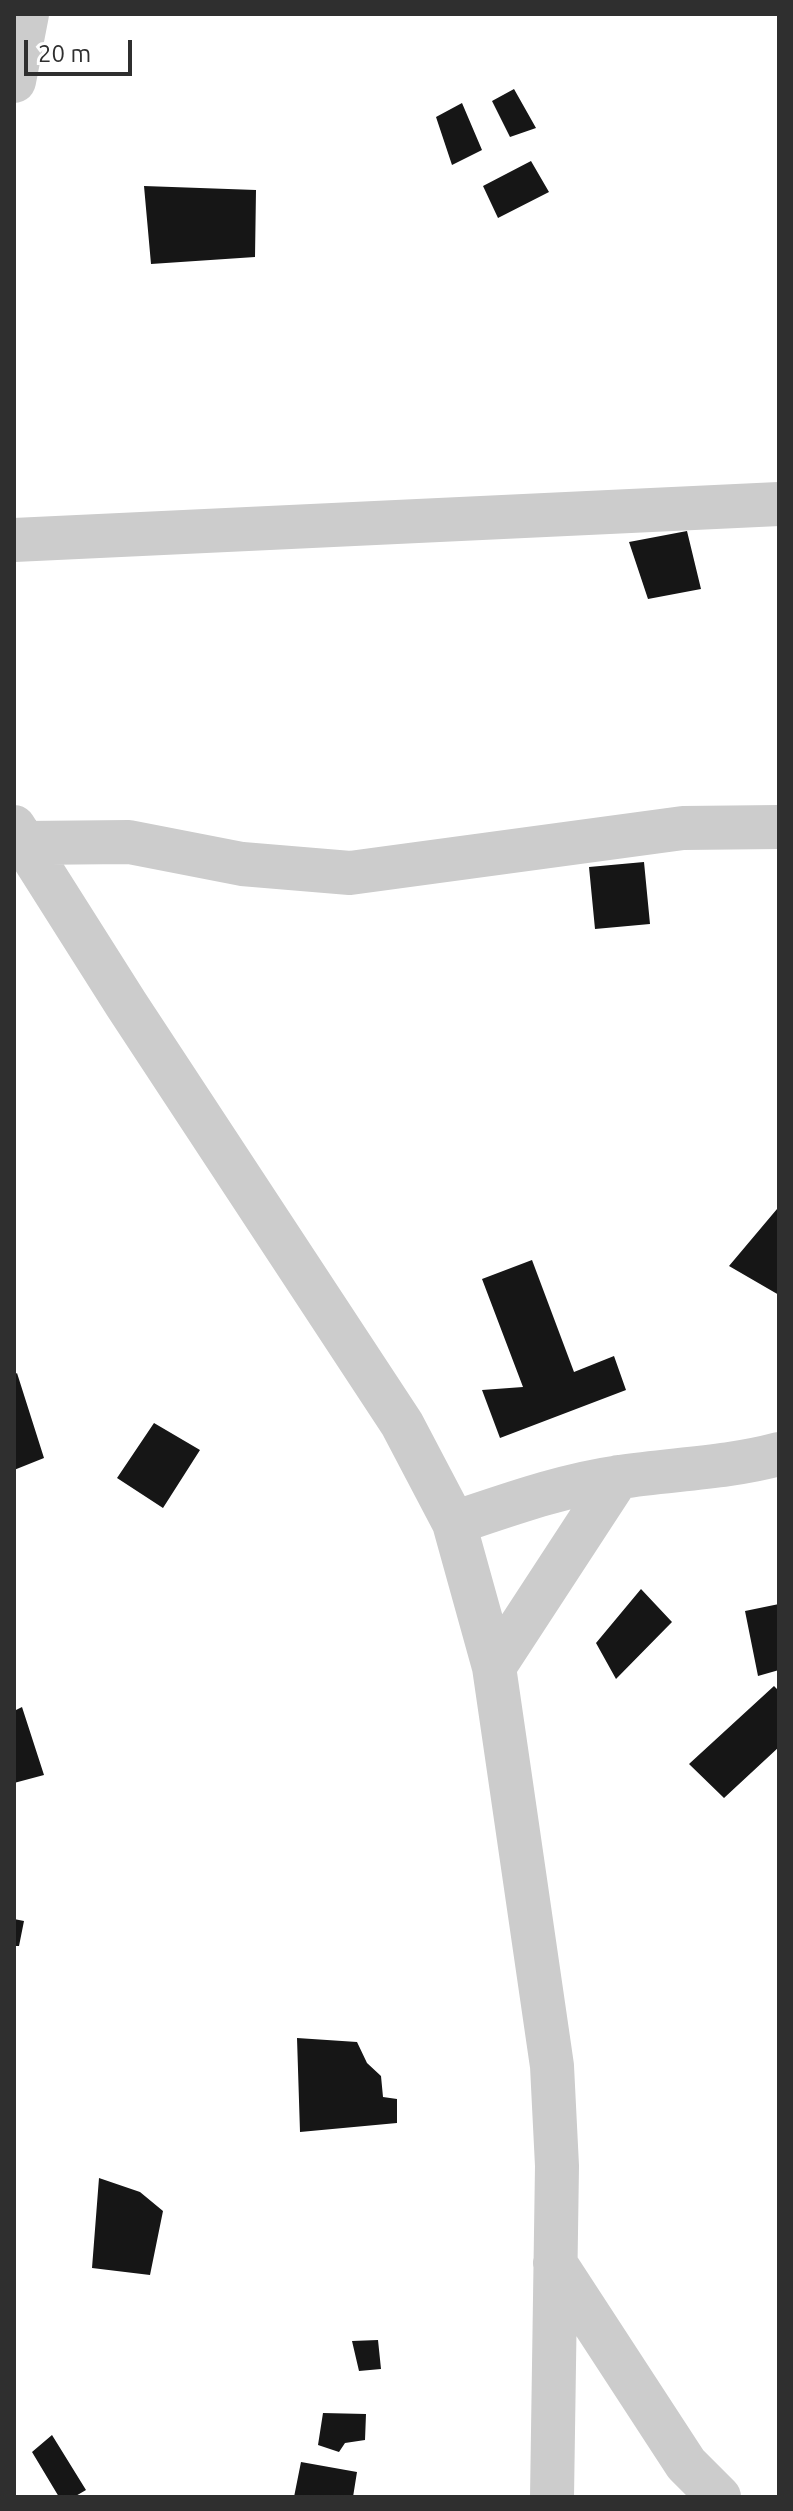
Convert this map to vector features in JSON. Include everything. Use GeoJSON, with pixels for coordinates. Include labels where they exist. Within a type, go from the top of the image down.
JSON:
{"type":"FeatureCollection","features":[{"type":"Feature","properties":{"kind":"street"},"geometry":{"type":"LineString","coordinates":[[14,81],[27,14]]}},
{"type":"Feature","properties":{"kind":"street"},"geometry":{"type":"LineString","coordinates":[[14,540],[779,504]]}},
{"type":"Feature","properties":{"kind":"street"},"geometry":{"type":"LineString","coordinates":[[19,835],[129,842],[242,864],[350,873],[683,828],[779,827]]}},
{"type":"Feature","properties":{"kind":"street"},"geometry":{"type":"LineString","coordinates":[[19,835],[126,1004],[402,1424],[454,1523],[494,1667],[552,2066],[557,2166],[552,2497]]}},
{"type":"Feature","properties":{"kind":"street"},"geometry":{"type":"LineString","coordinates":[[454,1523],[540,1495],[618,1477],[748,1462],[779,1454]]}},
{"type":"Feature","properties":{"kind":"street"},"geometry":{"type":"LineString","coordinates":[[494,1667],[618,1477]]}},
{"type":"Feature","properties":{"kind":"street"},"geometry":{"type":"LineString","coordinates":[[555,2263],[686,2464],[719,2497]]}},
{"type":"Feature","properties":{"kind":"building"},"geometry":{"type":"Polygon","coordinates":[[[514,89],[536,128],[510,137],[492,101],[514,89]]]}},
{"type":"Feature","properties":{"kind":"building"},"geometry":{"type":"Polygon","coordinates":[[[462,103],[482,150],[452,165],[436,117],[462,103]]]}},
{"type":"Feature","properties":{"kind":"building"},"geometry":{"type":"Polygon","coordinates":[[[531,161],[549,192],[498,218],[483,186],[531,161]]]}},
{"type":"Feature","properties":{"kind":"building"},"geometry":{"type":"Polygon","coordinates":[[[144,186],[256,190],[255,257],[151,264],[144,186]]]}},
{"type":"Feature","properties":{"kind":"building"},"geometry":{"type":"Polygon","coordinates":[[[687,531],[701,589],[648,599],[629,542],[687,531]]]}},
{"type":"Feature","properties":{"kind":"building"},"geometry":{"type":"Polygon","coordinates":[[[644,862],[650,924],[595,929],[589,867],[644,862]]]}},
{"type":"Feature","properties":{"kind":"building"},"geometry":{"type":"Polygon","coordinates":[[[779,1210],[779,1295],[729,1266],[779,1210]]]}},
{"type":"Feature","properties":{"kind":"building"},"geometry":{"type":"Polygon","coordinates":[[[532,1260],[574,1372],[614,1356],[626,1390],[500,1438],[482,1390],[523,1387],[482,1279],[532,1260]]]}},
{"type":"Feature","properties":{"kind":"building"},"geometry":{"type":"Polygon","coordinates":[[[17,1373],[44,1458],[14,1470],[14,1375],[17,1373]]]}},
{"type":"Feature","properties":{"kind":"building"},"geometry":{"type":"Polygon","coordinates":[[[154,1423],[200,1450],[163,1508],[117,1478],[154,1423]]]}},
{"type":"Feature","properties":{"kind":"building"},"geometry":{"type":"Polygon","coordinates":[[[641,1589],[672,1622],[616,1679],[596,1643],[641,1589]]]}},
{"type":"Feature","properties":{"kind":"building"},"geometry":{"type":"Polygon","coordinates":[[[779,1604],[779,1670],[758,1676],[745,1611],[779,1604]]]}},
{"type":"Feature","properties":{"kind":"building"},"geometry":{"type":"Polygon","coordinates":[[[774,1686],[779,1691],[779,1747],[724,1798],[689,1764],[774,1686]]]}},
{"type":"Feature","properties":{"kind":"building"},"geometry":{"type":"Polygon","coordinates":[[[22,1707],[44,1775],[14,1783],[14,1711],[22,1707]]]}},
{"type":"Feature","properties":{"kind":"building"},"geometry":{"type":"Polygon","coordinates":[[[14,1919],[24,1921],[19,1946],[14,1946],[14,1919]]]}},
{"type":"Feature","properties":{"kind":"building"},"geometry":{"type":"Polygon","coordinates":[[[297,2038],[357,2042],[367,2063],[381,2076],[383,2097],[397,2099],[397,2123],[300,2132],[297,2038]]]}},
{"type":"Feature","properties":{"kind":"building"},"geometry":{"type":"Polygon","coordinates":[[[99,2178],[140,2192],[163,2211],[150,2275],[92,2268],[99,2178]]]}},
{"type":"Feature","properties":{"kind":"building"},"geometry":{"type":"Polygon","coordinates":[[[378,2340],[381,2369],[359,2371],[352,2341],[378,2340]]]}},
{"type":"Feature","properties":{"kind":"building"},"geometry":{"type":"Polygon","coordinates":[[[323,2413],[366,2414],[365,2440],[345,2443],[339,2452],[318,2445],[323,2413]]]}},
{"type":"Feature","properties":{"kind":"building"},"geometry":{"type":"Polygon","coordinates":[[[52,2435],[86,2490],[74,2497],[59,2497],[32,2452],[52,2435]]]}},
{"type":"Feature","properties":{"kind":"building"},"geometry":{"type":"Polygon","coordinates":[[[301,2462],[357,2472],[353,2497],[294,2497],[301,2462]]]}}]}
